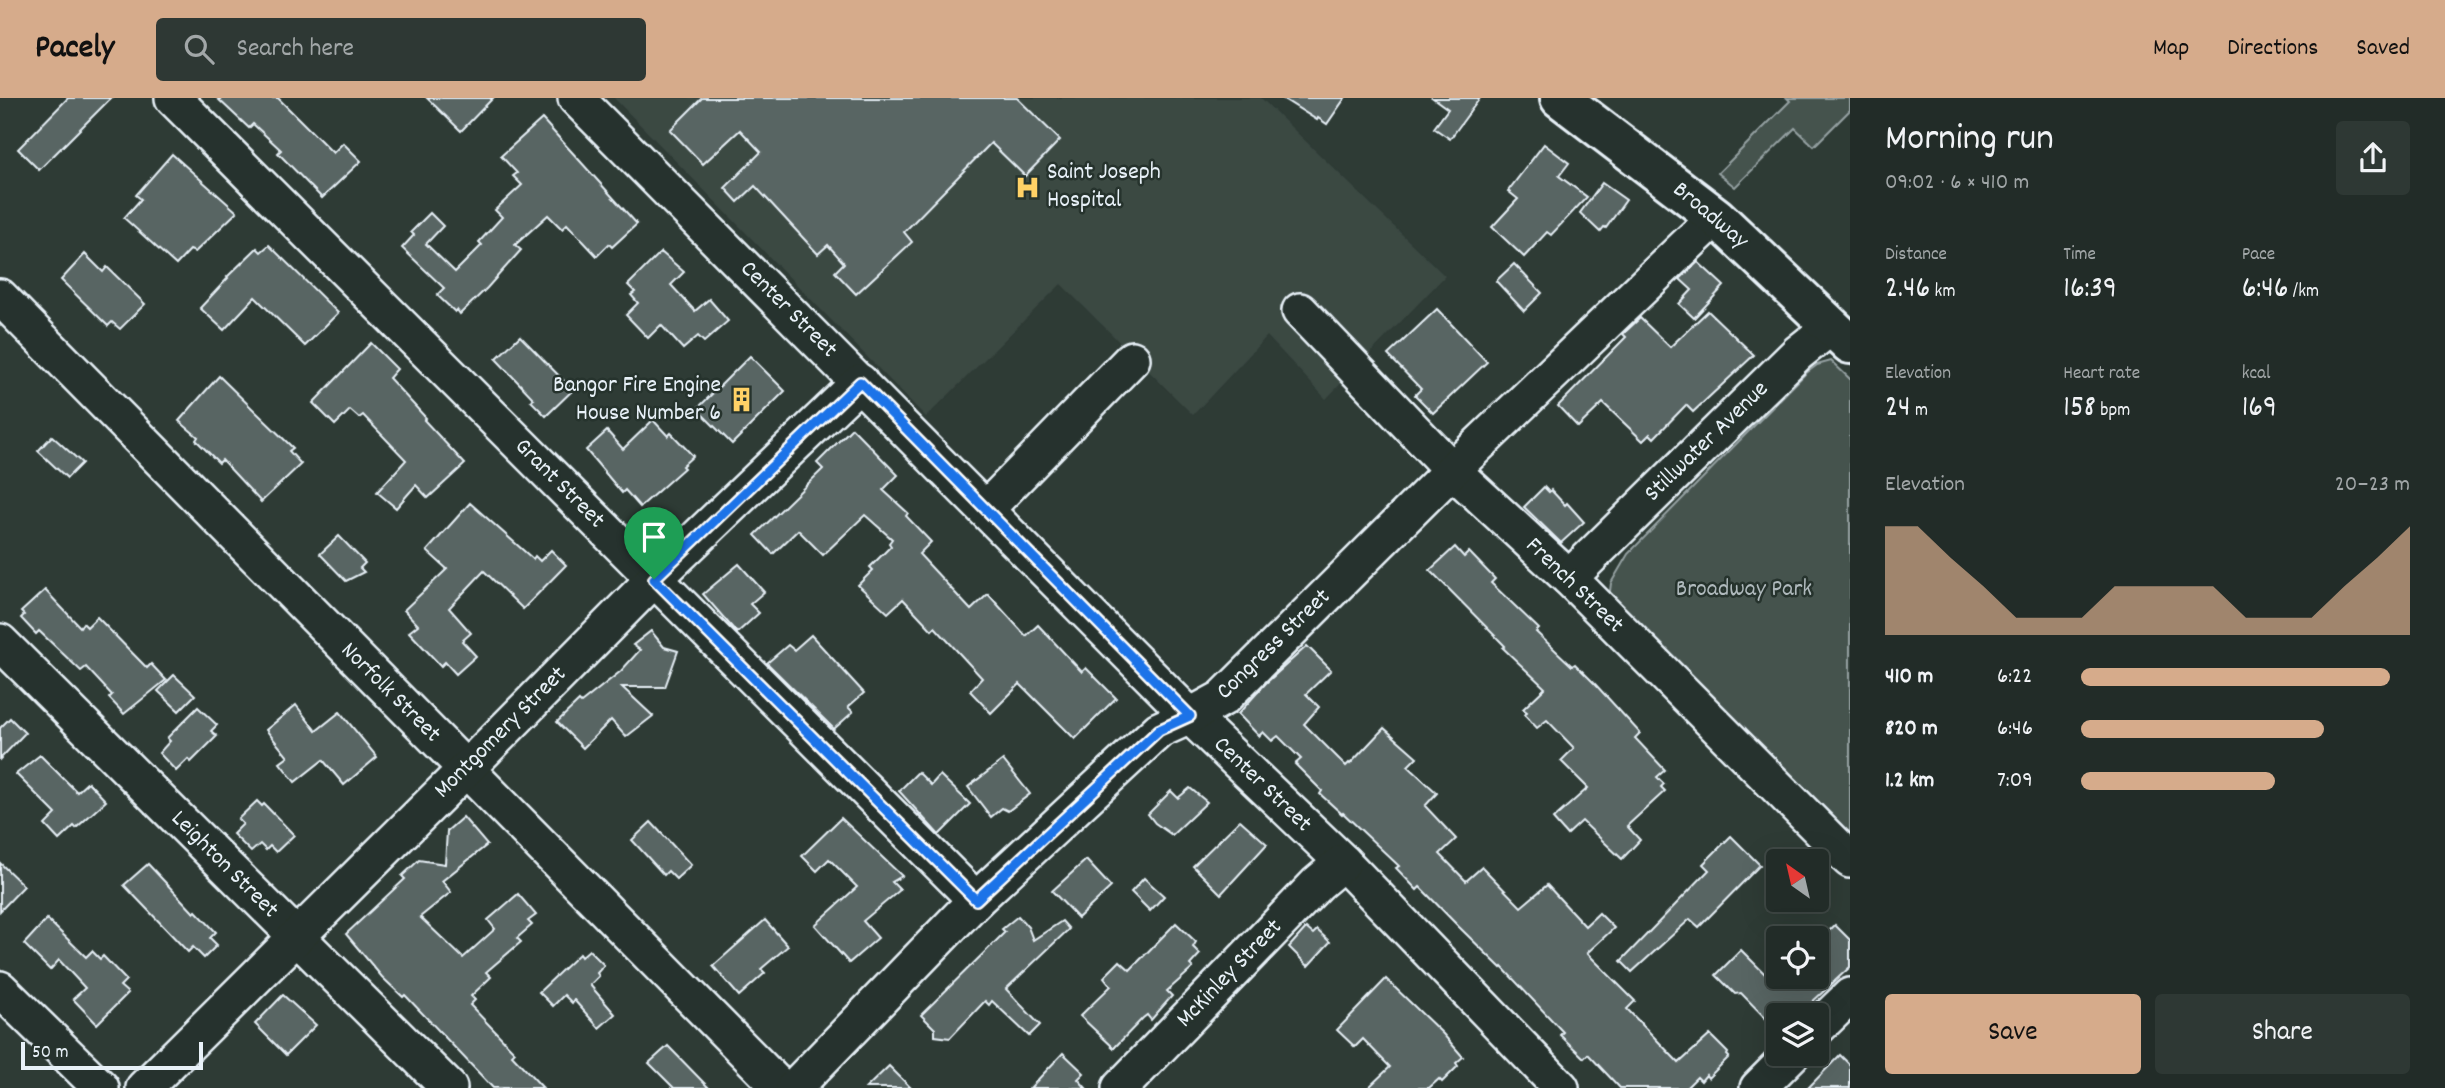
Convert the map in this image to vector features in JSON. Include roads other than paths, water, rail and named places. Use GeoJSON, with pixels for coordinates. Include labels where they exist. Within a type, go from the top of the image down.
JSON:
{"type":"FeatureCollection","features":[{"type":"Feature","properties":{"kind":"main road","name":"Broadway"},"geometry":{"type":"LineString","coordinates":[[1560,98],[1716,217],[1844,327]]}},
{"type":"Feature","properties":{"kind":"street","name":"Grant Street"},"geometry":{"type":"LineString","coordinates":[[173,98],[976,900]]}},
{"type":"Feature","properties":{"kind":"street","name":"Center Street"},"geometry":{"type":"LineString","coordinates":[[576,98],[1190,716],[1343,862],[1539,1081]]}},
{"type":"Feature","properties":{"kind":"street","name":"Congress Street"},"geometry":{"type":"LineString","coordinates":[[794,1088],[976,900],[1159,730],[1223,698],[1452,470],[1716,217]]}},
{"type":"Feature","properties":{"kind":"street","name":"Norfolk Street"},"geometry":{"type":"LineString","coordinates":[[0,297],[781,1088]]}},
{"type":"Feature","properties":{"kind":"street","name":"French Street"},"geometry":{"type":"LineString","coordinates":[[1300,311],[1452,470],[1569,578],[1850,860]]}},
{"type":"Feature","properties":{"kind":"street","name":"Stillwater Avenue"},"geometry":{"type":"LineString","coordinates":[[1569,578],[1798,353],[1844,327]]}},
{"type":"Feature","properties":{"kind":"street"},"geometry":{"type":"LineString","coordinates":[[986,509],[1132,359]]}},
{"type":"Feature","properties":{"kind":"street","name":"Montgomery Street"},"geometry":{"type":"LineString","coordinates":[[144,1088],[654,579],[860,382]]}},
{"type":"Feature","properties":{"kind":"street","name":"Leighton Street"},"geometry":{"type":"LineString","coordinates":[[0,642],[449,1088]]}},
{"type":"Feature","properties":{"kind":"street","name":"McKinley Street"},"geometry":{"type":"LineString","coordinates":[[1120,1088],[1318,883],[1343,862]]}},
{"type":"Feature","properties":{"kind":"street"},"geometry":{"type":"LineString","coordinates":[[0,989],[101,1088]]}},
{"type":"Feature","properties":{"kind":"street"},"geometry":{"type":"LineString","coordinates":[[1829,1016],[1850,996]]}},
{"type":"Feature","properties":{"kind":"street"},"geometry":{"type":"LineString","coordinates":[[1758,1088],[1780,1066]]}},
{"type":"Feature","properties":{"kind":"place","name":"Saint Joseph Hospital"},"geometry":{"type":"Point","coordinates":[1027,187]}},
{"type":"Feature","properties":{"kind":"place","name":"Bangor Fire Engine House Number 6"},"geometry":{"type":"Point","coordinates":[741,400]}},
{"type":"Feature","properties":{"kind":"park label","name":"Broadway Park"},"geometry":{"type":"Point","coordinates":[1744,590]}}]}
